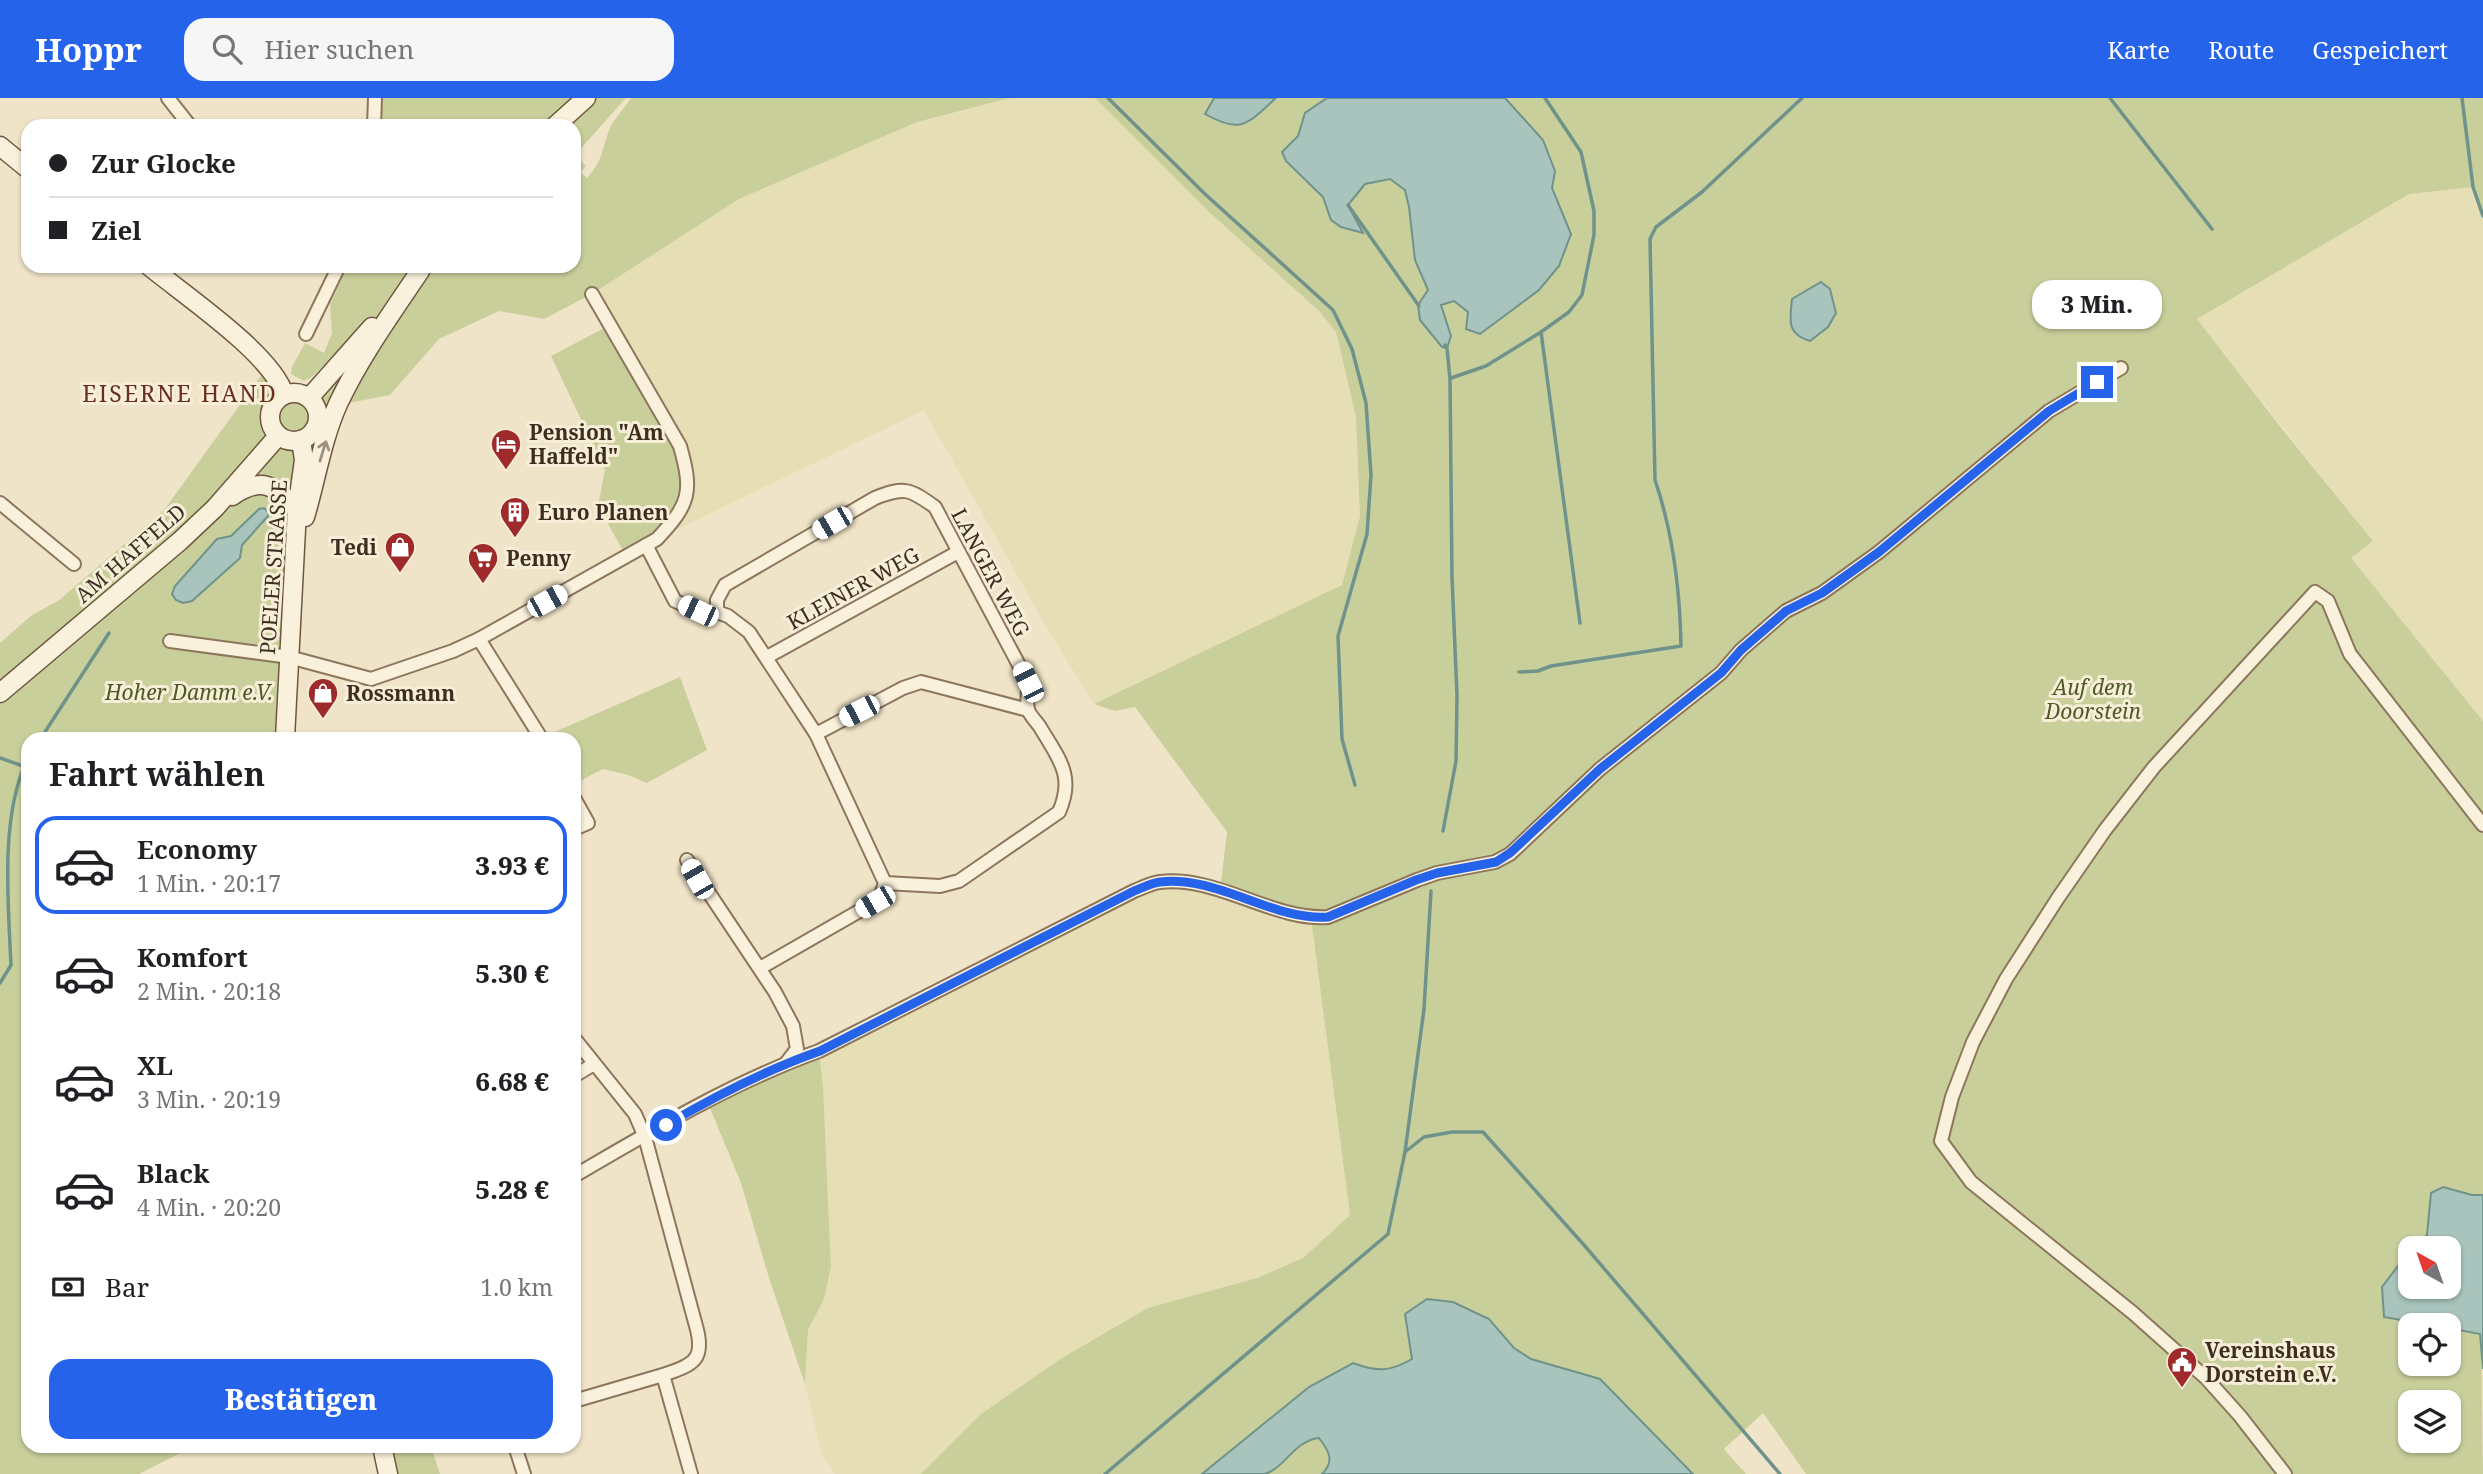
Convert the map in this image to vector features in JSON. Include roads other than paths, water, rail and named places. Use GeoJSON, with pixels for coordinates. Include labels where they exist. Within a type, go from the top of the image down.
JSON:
{"type":"FeatureCollection","features":[{"type":"Feature","properties":{"kind":"main road"},"geometry":{"type":"LineString","coordinates":[[563,119],[586,98]]}},
{"type":"Feature","properties":{"kind":"main road"},"geometry":{"type":"LineString","coordinates":[[0,146],[21,163]]}},
{"type":"Feature","properties":{"kind":"main road"},"geometry":{"type":"LineString","coordinates":[[158,273],[247,345],[276,377],[284,394]]}},
{"type":"Feature","properties":{"kind":"main road"},"geometry":{"type":"LineString","coordinates":[[309,398],[418,273]]}},
{"type":"Feature","properties":{"kind":"main road"},"geometry":{"type":"LineString","coordinates":[[297,540],[338,405],[373,340],[419,273]]}},
{"type":"Feature","properties":{"kind":"main road"},"geometry":{"type":"LineString","coordinates":[[300,393],[309,398],[317,409],[318,417],[313,432],[301,440],[291,441],[278,436],[272,428],[270,412],[278,398],[284,394],[300,393]]}},
{"type":"Feature","properties":{"kind":"main road","name":"AM HAFFELD"},"geometry":{"type":"LineString","coordinates":[[0,692],[180,541],[215,508],[278,436]]}},
{"type":"Feature","properties":{"kind":"main road","name":"POELER STRASSE"},"geometry":{"type":"LineString","coordinates":[[285,732],[297,510],[304,460],[301,440]]}},
{"type":"Feature","properties":{"kind":"main road"},"geometry":{"type":"LineString","coordinates":[[215,508],[246,487],[265,485],[277,489],[297,510]]}},
{"type":"Feature","properties":{"kind":"main road"},"geometry":{"type":"LineString","coordinates":[[383,1453],[387,1474]]}},
{"type":"Feature","properties":{"kind":"street"},"geometry":{"type":"LineString","coordinates":[[168,98],[184,119]]}},
{"type":"Feature","properties":{"kind":"street"},"geometry":{"type":"LineString","coordinates":[[374,119],[375,98]]}},
{"type":"Feature","properties":{"kind":"street"},"geometry":{"type":"LineString","coordinates":[[306,334],[335,273]]}},
{"type":"Feature","properties":{"kind":"street"},"geometry":{"type":"LineString","coordinates":[[170,642],[289,657],[371,679],[453,651],[479,639],[657,539],[674,521],[687,498],[688,473],[680,446],[592,294]]}},
{"type":"Feature","properties":{"kind":"street"},"geometry":{"type":"LineString","coordinates":[[581,1172],[707,1101],[786,1063],[820,1051],[1134,891],[1158,882],[1184,883],[1220,890],[1311,918],[1328,917],[1437,873],[1496,862],[1510,853],[1600,769],[1721,673],[1741,650],[1786,611],[1822,593],[1879,552],[2049,411],[2121,368]]}},
{"type":"Feature","properties":{"kind":"street","name":"LANGER WEG"},"geometry":{"type":"LineString","coordinates":[[717,612],[717,600],[725,584],[875,498],[894,490],[908,489],[935,507],[1028,682],[1028,710],[1064,770],[1067,781],[1066,797],[1059,812],[960,881],[940,886],[885,883]]}},
{"type":"Feature","properties":{"kind":"street"},"geometry":{"type":"LineString","coordinates":[[0,503],[74,564]]}},
{"type":"Feature","properties":{"kind":"street"},"geometry":{"type":"LineString","coordinates":[[646,545],[676,601],[698,611],[717,612],[728,617],[749,632],[767,657],[816,734],[885,883],[875,902],[760,968]]}},
{"type":"Feature","properties":{"kind":"street","name":"KLEINER WEG"},"geometry":{"type":"LineString","coordinates":[[767,657],[958,552]]}},
{"type":"Feature","properties":{"kind":"street"},"geometry":{"type":"LineString","coordinates":[[2284,1474],[2240,1416],[2206,1378],[2133,1313],[1971,1182],[1941,1141],[1952,1097],[1973,1042],[2006,979],[2105,830],[2154,767],[2315,592],[2328,601],[2350,654],[2483,825]]}},
{"type":"Feature","properties":{"kind":"street"},"geometry":{"type":"LineString","coordinates":[[479,639],[537,732]]}},
{"type":"Feature","properties":{"kind":"street"},"geometry":{"type":"LineString","coordinates":[[816,734],[903,688],[921,682],[1028,710]]}},
{"type":"Feature","properties":{"kind":"street"},"geometry":{"type":"LineString","coordinates":[[581,811],[588,824],[581,826]]}},
{"type":"Feature","properties":{"kind":"street"},"geometry":{"type":"LineString","coordinates":[[687,860],[760,968],[793,1026],[797,1049],[786,1063]]}},
{"type":"Feature","properties":{"kind":"street"},"geometry":{"type":"LineString","coordinates":[[581,1047],[635,1114],[645,1136],[700,1339],[698,1356],[690,1366],[581,1399]]}},
{"type":"Feature","properties":{"kind":"street"},"geometry":{"type":"LineString","coordinates":[[581,1072],[594,1064]]}},
{"type":"Feature","properties":{"kind":"street"},"geometry":{"type":"LineString","coordinates":[[663,1375],[691,1474]]}},
{"type":"Feature","properties":{"kind":"street"},"geometry":{"type":"LineString","coordinates":[[517,1453],[524,1474]]}},
{"type":"Feature","properties":{"kind":"water"},"geometry":{"type":"Polygon","coordinates":[[[1214,98],[1276,98],[1251,120],[1236,125],[1205,114],[1214,98]]]}},
{"type":"Feature","properties":{"kind":"water"},"geometry":{"type":"Polygon","coordinates":[[[1327,98],[1505,98],[1543,140],[1555,171],[1552,188],[1571,234],[1559,266],[1539,290],[1480,334],[1466,329],[1468,312],[1454,301],[1441,305],[1451,336],[1447,348],[1442,347],[1420,320],[1418,305],[1428,290],[1415,260],[1405,190],[1390,179],[1365,184],[1348,205],[1363,233],[1341,227],[1331,220],[1323,197],[1286,161],[1282,152],[1298,136],[1305,113],[1327,98]]]}},
{"type":"Feature","properties":{"kind":"water"},"geometry":{"type":"Polygon","coordinates":[[[1821,282],[1830,289],[1836,313],[1828,327],[1810,341],[1793,330],[1790,320],[1792,299],[1821,282]]]}},
{"type":"Feature","properties":{"kind":"water"},"geometry":{"type":"Polygon","coordinates":[[[264,508],[268,516],[242,545],[240,558],[192,601],[183,603],[176,600],[172,594],[175,586],[217,539],[231,536],[259,509],[264,508]]]}},
{"type":"Feature","properties":{"kind":"water"},"geometry":{"type":"Polygon","coordinates":[[[2443,1187],[2472,1195],[2483,1195],[2483,1369],[2480,1334],[2461,1330],[2461,1313],[2398,1313],[2398,1320],[2384,1317],[2382,1287],[2398,1266],[2398,1299],[2461,1299],[2461,1236],[2426,1236],[2431,1193],[2443,1187]]]}},
{"type":"Feature","properties":{"kind":"water"},"geometry":{"type":"Polygon","coordinates":[[[1427,1299],[1453,1302],[1489,1319],[1514,1348],[1531,1359],[1600,1379],[1693,1474],[1322,1474],[1328,1465],[1329,1456],[1319,1438],[1302,1444],[1278,1467],[1264,1474],[1202,1474],[1309,1387],[1353,1363],[1383,1369],[1412,1359],[1405,1314],[1427,1299]]]}},
{"type":"Feature","properties":{"kind":"waterway"},"geometry":{"type":"LineString","coordinates":[[1108,98],[1205,194],[1333,310],[1352,349],[1366,403],[1371,475],[1367,534],[1338,636],[1342,739],[1355,785]]}},
{"type":"Feature","properties":{"kind":"waterway"},"geometry":{"type":"LineString","coordinates":[[1451,378],[1486,366],[1541,332],[1569,312],[1582,295],[1594,235],[1594,211],[1581,152],[1545,98]]}},
{"type":"Feature","properties":{"kind":"waterway"},"geometry":{"type":"LineString","coordinates":[[1519,672],[1681,646],[1674,562],[1667,520],[1655,480],[1650,239],[1656,227],[1702,192],[1802,98]]}},
{"type":"Feature","properties":{"kind":"waterway"},"geometry":{"type":"LineString","coordinates":[[2110,98],[2212,229]]}},
{"type":"Feature","properties":{"kind":"waterway"},"geometry":{"type":"LineString","coordinates":[[2462,98],[2473,187],[2483,216]]}},
{"type":"Feature","properties":{"kind":"waterway"},"geometry":{"type":"LineString","coordinates":[[1348,205],[1419,306]]}},
{"type":"Feature","properties":{"kind":"waterway"},"geometry":{"type":"LineString","coordinates":[[1541,332],[1580,623]]}},
{"type":"Feature","properties":{"kind":"waterway"},"geometry":{"type":"LineString","coordinates":[[1443,831],[1456,761],[1457,696],[1452,577],[1450,379],[1445,345]]}},
{"type":"Feature","properties":{"kind":"waterway"},"geometry":{"type":"LineString","coordinates":[[45,732],[109,633]]}},
{"type":"Feature","properties":{"kind":"waterway"},"geometry":{"type":"LineString","coordinates":[[0,758],[21,765]]}},
{"type":"Feature","properties":{"kind":"waterway"},"geometry":{"type":"LineString","coordinates":[[0,983],[11,965],[8,859],[13,805],[21,775]]}},
{"type":"Feature","properties":{"kind":"waterway"},"geometry":{"type":"LineString","coordinates":[[1105,1474],[1388,1234],[1405,1152],[1424,1009],[1431,891]]}},
{"type":"Feature","properties":{"kind":"waterway"},"geometry":{"type":"LineString","coordinates":[[1405,1152],[1424,1137],[1452,1132],[1483,1132],[1584,1245],[1780,1474]]}},
{"type":"Feature","properties":{"kind":"place","name":"Pension \"Am Haffeld\""},"geometry":{"type":"Point","coordinates":[506,471]}},
{"type":"Feature","properties":{"kind":"place","name":"Euro Planen"},"geometry":{"type":"Point","coordinates":[515,539]}},
{"type":"Feature","properties":{"kind":"place","name":"Tedi"},"geometry":{"type":"Point","coordinates":[400,574]}},
{"type":"Feature","properties":{"kind":"place","name":"Penny"},"geometry":{"type":"Point","coordinates":[483,585]}},
{"type":"Feature","properties":{"kind":"place","name":"Rossmann"},"geometry":{"type":"Point","coordinates":[323,720]}},
{"type":"Feature","properties":{"kind":"place","name":"Vereinshaus Dorstein e.V."},"geometry":{"type":"Point","coordinates":[2182,1389]}},
{"type":"Feature","properties":{"kind":"district","name":"EISERNE HAND"},"geometry":{"type":"Point","coordinates":[180,393]}},
{"type":"Feature","properties":{"kind":"park label","name":"Hoher Damm e.V."},"geometry":{"type":"Point","coordinates":[189,692]}},
{"type":"Feature","properties":{"kind":"park label","name":"Auf dem Doorstein"},"geometry":{"type":"Point","coordinates":[2093,699]}}]}
